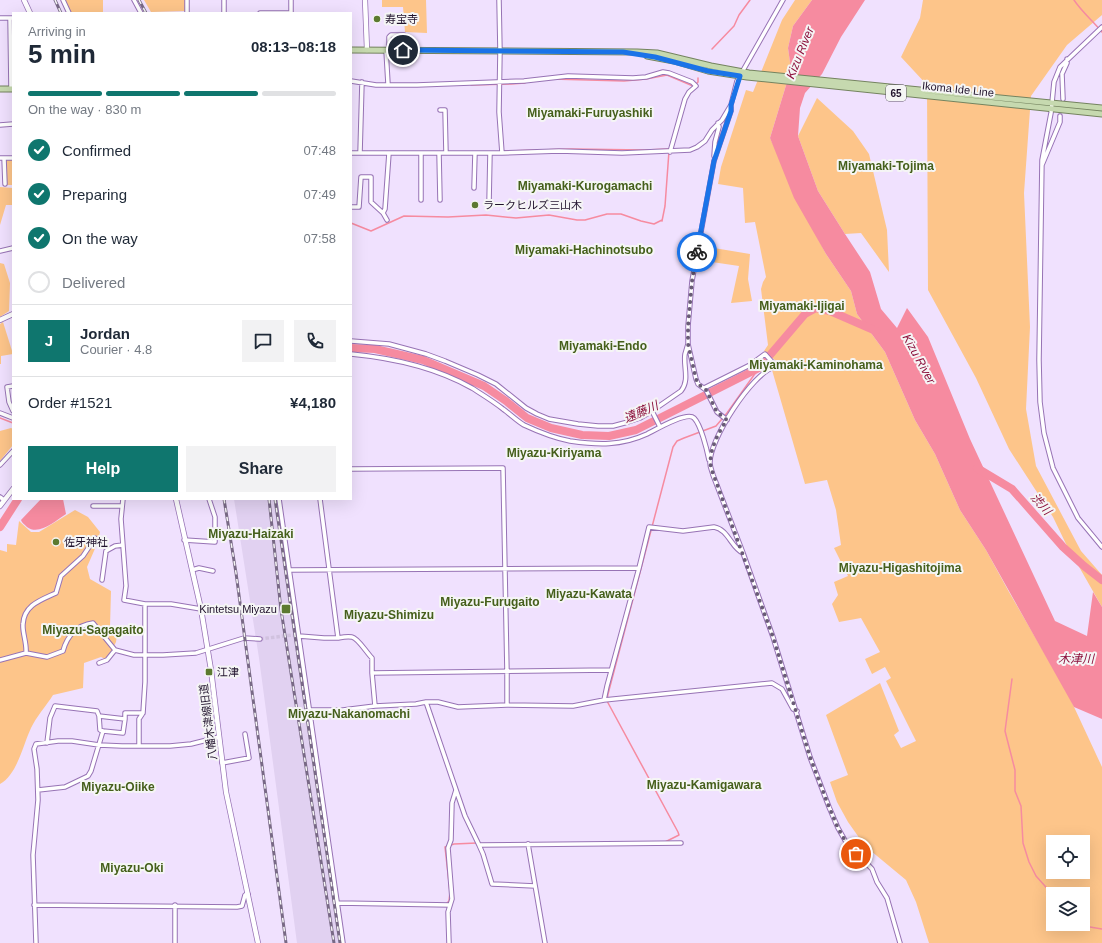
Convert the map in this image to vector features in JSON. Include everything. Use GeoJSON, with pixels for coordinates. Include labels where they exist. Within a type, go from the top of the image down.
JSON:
{"type":"FeatureCollection","features":[{"type":"Feature","properties":{"kind":"main road","name":"Ikoma Ide Line"},"geometry":{"type":"LineString","coordinates":[[352,50],[657,53],[748,75],[1044,106],[1102,108]]}},
{"type":"Feature","properties":{"kind":"main road"},"geometry":{"type":"LineString","coordinates":[[0,89],[12,89]]}},
{"type":"Feature","properties":{"kind":"main road","name":"Ikoma Ide Line"},"geometry":{"type":"LineString","coordinates":[[1052,106],[1102,114]]}},
{"type":"Feature","properties":{"kind":"street"},"geometry":{"type":"LineString","coordinates":[[24,0],[30,12]]}},
{"type":"Feature","properties":{"kind":"street"},"geometry":{"type":"LineString","coordinates":[[63,0],[69,12]]}},
{"type":"Feature","properties":{"kind":"street"},"geometry":{"type":"LineString","coordinates":[[134,0],[140,12]]}},
{"type":"Feature","properties":{"kind":"street"},"geometry":{"type":"LineString","coordinates":[[187,0],[187,12]]}},
{"type":"Feature","properties":{"kind":"street"},"geometry":{"type":"LineString","coordinates":[[224,0],[224,12]]}},
{"type":"Feature","properties":{"kind":"street"},"geometry":{"type":"LineString","coordinates":[[291,0],[291,12]]}},
{"type":"Feature","properties":{"kind":"street"},"geometry":{"type":"LineString","coordinates":[[365,0],[367,50]]}},
{"type":"Feature","properties":{"kind":"street"},"geometry":{"type":"LineString","coordinates":[[499,0],[500,51],[498,82],[502,153]]}},
{"type":"Feature","properties":{"kind":"street"},"geometry":{"type":"LineString","coordinates":[[714,161],[731,111],[731,105],[741,74],[783,0]]}},
{"type":"Feature","properties":{"kind":"street"},"geometry":{"type":"LineString","coordinates":[[0,18],[11,18],[12,89]]}},
{"type":"Feature","properties":{"kind":"street"},"geometry":{"type":"LineString","coordinates":[[1102,27],[1060,67],[1054,82],[1052,106],[1042,166],[1039,360],[1040,402],[1044,433],[1053,468],[1078,518],[1102,547]]}},
{"type":"Feature","properties":{"kind":"street"},"geometry":{"type":"LineString","coordinates":[[388,84],[389,37],[391,35],[404,35]]}},
{"type":"Feature","properties":{"kind":"street"},"geometry":{"type":"LineString","coordinates":[[1062,99],[1062,74],[1067,63],[1067,59]]}},
{"type":"Feature","properties":{"kind":"street"},"geometry":{"type":"LineString","coordinates":[[352,81],[376,85],[498,82],[524,81],[568,76],[632,78],[646,77],[663,72],[669,73],[692,82],[696,86],[689,92],[685,99],[670,152]]}},
{"type":"Feature","properties":{"kind":"street"},"geometry":{"type":"LineString","coordinates":[[360,153],[362,82]]}},
{"type":"Feature","properties":{"kind":"street"},"geometry":{"type":"LineString","coordinates":[[352,153],[502,153],[559,151],[622,153],[690,150],[705,141],[731,105]]}},
{"type":"Feature","properties":{"kind":"street"},"geometry":{"type":"LineString","coordinates":[[440,110],[445,110],[446,153]]}},
{"type":"Feature","properties":{"kind":"street"},"geometry":{"type":"LineString","coordinates":[[1042,166],[1060,122],[1060,116]]}},
{"type":"Feature","properties":{"kind":"street"},"geometry":{"type":"LineString","coordinates":[[718,123],[719,127],[715,142],[714,161],[692,281],[688,344],[698,384],[704,388],[717,412],[727,420]]}},
{"type":"Feature","properties":{"kind":"street"},"geometry":{"type":"LineString","coordinates":[[0,125],[12,124]]}},
{"type":"Feature","properties":{"kind":"street"},"geometry":{"type":"LineString","coordinates":[[384,213],[389,153]]}},
{"type":"Feature","properties":{"kind":"street"},"geometry":{"type":"LineString","coordinates":[[421,153],[421,200]]}},
{"type":"Feature","properties":{"kind":"street"},"geometry":{"type":"LineString","coordinates":[[439,153],[440,200]]}},
{"type":"Feature","properties":{"kind":"street"},"geometry":{"type":"LineString","coordinates":[[474,188],[475,153]]}},
{"type":"Feature","properties":{"kind":"street"},"geometry":{"type":"LineString","coordinates":[[489,203],[490,153]]}},
{"type":"Feature","properties":{"kind":"street"},"geometry":{"type":"LineString","coordinates":[[2,158],[5,184]]}},
{"type":"Feature","properties":{"kind":"street"},"geometry":{"type":"LineString","coordinates":[[352,207],[359,207],[361,177],[371,177],[371,202],[384,213],[387,220]]}},
{"type":"Feature","properties":{"kind":"street"},"geometry":{"type":"LineString","coordinates":[[0,251],[12,248]]}},
{"type":"Feature","properties":{"kind":"street"},"geometry":{"type":"LineString","coordinates":[[0,320],[12,314]]}},
{"type":"Feature","properties":{"kind":"street"},"geometry":{"type":"LineString","coordinates":[[352,341],[389,344],[426,354],[496,384],[526,408],[537,414],[560,421],[598,426],[614,426],[653,413],[681,391],[684,388],[686,379],[685,354],[688,344]]}},
{"type":"Feature","properties":{"kind":"street"},"geometry":{"type":"LineString","coordinates":[[352,354],[415,364],[447,376],[471,388],[497,404],[523,424],[546,434],[570,440],[596,444],[612,444],[634,439],[660,426],[686,416],[691,416],[694,418],[701,431],[713,475],[773,637],[810,757],[838,828],[852,849],[872,869],[877,882],[887,898],[900,943]]}},
{"type":"Feature","properties":{"kind":"street"},"geometry":{"type":"LineString","coordinates":[[704,388],[750,365],[765,354],[774,363],[774,367],[761,375],[734,408],[719,432],[710,462]]}},
{"type":"Feature","properties":{"kind":"street"},"geometry":{"type":"LineString","coordinates":[[12,386],[7,387],[9,402],[12,409]]}},
{"type":"Feature","properties":{"kind":"street"},"geometry":{"type":"LineString","coordinates":[[0,413],[12,418]]}},
{"type":"Feature","properties":{"kind":"street"},"geometry":{"type":"LineString","coordinates":[[653,413],[660,426]]}},
{"type":"Feature","properties":{"kind":"street"},"geometry":{"type":"LineString","coordinates":[[0,465],[12,452]]}},
{"type":"Feature","properties":{"kind":"street"},"geometry":{"type":"LineString","coordinates":[[352,469],[503,468],[507,705]]}},
{"type":"Feature","properties":{"kind":"street"},"geometry":{"type":"LineString","coordinates":[[0,506],[2,498],[12,491]]}},
{"type":"Feature","properties":{"kind":"street"},"geometry":{"type":"LineString","coordinates":[[123,500],[121,519],[126,586],[124,600],[145,604],[172,604],[201,609]]}},
{"type":"Feature","properties":{"kind":"street","name":"八幡木津線旧道"},"geometry":{"type":"LineString","coordinates":[[176,500],[184,540],[201,609],[208,649],[226,792],[258,943]]}},
{"type":"Feature","properties":{"kind":"street"},"geometry":{"type":"LineString","coordinates":[[184,540],[215,542],[215,517],[209,500]]}},
{"type":"Feature","properties":{"kind":"street"},"geometry":{"type":"LineString","coordinates":[[280,500],[343,943]]}},
{"type":"Feature","properties":{"kind":"street"},"geometry":{"type":"LineString","coordinates":[[320,500],[338,638]]}},
{"type":"Feature","properties":{"kind":"street"},"geometry":{"type":"LineString","coordinates":[[93,506],[121,506]]}},
{"type":"Feature","properties":{"kind":"street"},"geometry":{"type":"LineString","coordinates":[[604,700],[649,527],[683,531],[714,527],[728,537],[739,552],[743,553]]}},
{"type":"Feature","properties":{"kind":"street"},"geometry":{"type":"LineString","coordinates":[[26,653],[23,624],[26,614],[32,604],[56,593],[61,576],[83,556],[95,538]]}},
{"type":"Feature","properties":{"kind":"street"},"geometry":{"type":"LineString","coordinates":[[102,580],[106,551],[115,546],[124,545]]}},
{"type":"Feature","properties":{"kind":"street"},"geometry":{"type":"LineString","coordinates":[[192,570],[199,568],[213,571]]}},
{"type":"Feature","properties":{"kind":"street"},"geometry":{"type":"LineString","coordinates":[[290,570],[329,571],[505,568],[639,568]]}},
{"type":"Feature","properties":{"kind":"street"},"geometry":{"type":"LineString","coordinates":[[139,746],[140,719],[143,713],[145,682],[145,604]]}},
{"type":"Feature","properties":{"kind":"street"},"geometry":{"type":"LineString","coordinates":[[0,660],[26,653],[47,657],[63,651],[66,641],[76,630],[84,624],[93,623],[115,650],[144,656],[196,653],[244,638],[260,639]]}},
{"type":"Feature","properties":{"kind":"street"},"geometry":{"type":"LineString","coordinates":[[299,636],[324,638],[352,637],[357,639],[372,658],[375,706]]}},
{"type":"Feature","properties":{"kind":"street"},"geometry":{"type":"LineString","coordinates":[[99,663],[107,660],[115,650]]}},
{"type":"Feature","properties":{"kind":"street"},"geometry":{"type":"LineString","coordinates":[[372,673],[611,670]]}},
{"type":"Feature","properties":{"kind":"street"},"geometry":{"type":"LineString","coordinates":[[310,710],[343,710],[426,702],[438,702],[458,707],[507,705],[573,706],[604,700],[772,683],[782,689],[793,709],[797,711]]}},
{"type":"Feature","properties":{"kind":"street"},"geometry":{"type":"LineString","coordinates":[[426,702],[465,816],[483,854],[492,884],[535,886]]}},
{"type":"Feature","properties":{"kind":"street"},"geometry":{"type":"LineString","coordinates":[[47,743],[50,718],[55,706],[97,711],[100,730],[123,733],[125,713],[143,713]]}},
{"type":"Feature","properties":{"kind":"street"},"geometry":{"type":"LineString","coordinates":[[99,716],[125,719]]}},
{"type":"Feature","properties":{"kind":"street"},"geometry":{"type":"LineString","coordinates":[[38,790],[65,787],[88,776],[91,771],[103,731]]}},
{"type":"Feature","properties":{"kind":"street"},"geometry":{"type":"LineString","coordinates":[[222,763],[249,758],[245,734]]}},
{"type":"Feature","properties":{"kind":"street"},"geometry":{"type":"LineString","coordinates":[[36,943],[33,856],[38,790],[34,749],[36,744],[72,741],[99,745],[139,746],[191,744],[219,737]]}},
{"type":"Feature","properties":{"kind":"street"},"geometry":{"type":"LineString","coordinates":[[449,943],[448,912],[452,898],[448,848],[451,840],[452,803],[456,790]]}},
{"type":"Feature","properties":{"kind":"street"},"geometry":{"type":"LineString","coordinates":[[479,846],[528,844],[680,843]]}},
{"type":"Feature","properties":{"kind":"street"},"geometry":{"type":"LineString","coordinates":[[528,844],[545,943]]}},
{"type":"Feature","properties":{"kind":"street"},"geometry":{"type":"LineString","coordinates":[[34,905],[240,906],[245,895],[248,894]]}},
{"type":"Feature","properties":{"kind":"street"},"geometry":{"type":"LineString","coordinates":[[338,903],[450,905]]}},
{"type":"Feature","properties":{"kind":"street"},"geometry":{"type":"LineString","coordinates":[[175,905],[175,943]]}},
{"type":"Feature","properties":{"kind":"shaded area"},"geometry":{"type":"Polygon","coordinates":[[[62,0],[103,0],[103,12],[68,12],[62,0]]]}},
{"type":"Feature","properties":{"kind":"shaded area"},"geometry":{"type":"Polygon","coordinates":[[[144,0],[185,0],[185,11],[151,12],[144,0]]]}},
{"type":"Feature","properties":{"kind":"shaded area"},"geometry":{"type":"Polygon","coordinates":[[[382,0],[426,0],[427,33],[405,32],[403,7],[382,7],[382,0]]]}},
{"type":"Feature","properties":{"kind":"shaded area"},"geometry":{"type":"Polygon","coordinates":[[[795,0],[812,0],[793,26],[788,48],[791,69],[770,138],[826,254],[851,291],[857,314],[885,352],[915,420],[935,454],[960,510],[986,550],[1068,694],[1102,767],[1102,943],[929,943],[916,902],[906,880],[865,846],[848,822],[837,802],[830,782],[848,775],[826,715],[880,683],[899,731],[894,735],[901,748],[916,741],[886,681],[891,678],[885,667],[872,674],[865,659],[880,652],[861,618],[839,622],[832,604],[838,595],[834,582],[848,576],[834,548],[841,545],[836,510],[827,480],[805,484],[772,370],[775,368],[776,361],[764,351],[768,345],[761,289],[766,277],[755,222],[745,223],[743,188],[718,184],[721,167],[746,90],[753,92],[782,20],[795,0]]]}},
{"type":"Feature","properties":{"kind":"shaded area"},"geometry":{"type":"Polygon","coordinates":[[[923,0],[1102,0],[1102,15],[1067,45],[1031,96],[1024,193],[1030,327],[1026,409],[1036,466],[1081,551],[1102,575],[1102,607],[1066,544],[1053,517],[1009,449],[976,378],[928,290],[927,85],[901,57],[920,18],[923,0]]]}},
{"type":"Feature","properties":{"kind":"shaded area"},"geometry":{"type":"Polygon","coordinates":[[[817,98],[853,131],[869,154],[887,230],[889,272],[861,233],[845,234],[818,191],[798,136],[817,98]]]}},
{"type":"Feature","properties":{"kind":"shaded area"},"geometry":{"type":"Polygon","coordinates":[[[6,160],[12,160],[12,185],[7,185],[6,160]]]}},
{"type":"Feature","properties":{"kind":"shaded area"},"geometry":{"type":"Polygon","coordinates":[[[0,187],[12,188],[12,205],[6,205],[0,225],[0,187]]]}},
{"type":"Feature","properties":{"kind":"shaded area"},"geometry":{"type":"Polygon","coordinates":[[[708,247],[750,254],[748,279],[752,301],[731,303],[739,266],[705,261],[708,247]]]}},
{"type":"Feature","properties":{"kind":"shaded area"},"geometry":{"type":"Polygon","coordinates":[[[0,263],[4,264],[10,283],[9,311],[0,317],[0,263]]]}},
{"type":"Feature","properties":{"kind":"shaded area"},"geometry":{"type":"Polygon","coordinates":[[[3,322],[12,351],[12,354],[1,356],[1,364],[0,364],[0,324],[3,322]]]}},
{"type":"Feature","properties":{"kind":"shaded area"},"geometry":{"type":"Polygon","coordinates":[[[12,428],[12,446],[0,461],[0,431],[12,428]]]}},
{"type":"Feature","properties":{"kind":"shaded area"},"geometry":{"type":"Polygon","coordinates":[[[234,500],[278,500],[341,943],[297,943],[259,658],[234,500]]]}},
{"type":"Feature","properties":{"kind":"shaded area"},"geometry":{"type":"Polygon","coordinates":[[[75,510],[88,517],[100,532],[97,544],[87,567],[90,579],[111,591],[110,627],[118,629],[116,642],[107,660],[101,657],[84,663],[83,688],[53,695],[33,724],[19,759],[11,774],[0,784],[0,550],[7,552],[7,544],[16,545],[19,521],[31,532],[39,532],[75,510]]]}},
{"type":"Feature","properties":{"kind":"water","name":"木津川"},"geometry":{"type":"Polygon","coordinates":[[[812,0],[865,0],[841,37],[822,74],[805,93],[800,108],[798,136],[818,191],[870,272],[881,309],[897,328],[907,308],[928,337],[970,439],[1055,621],[1087,636],[1093,592],[1102,607],[1102,719],[1074,707],[986,550],[960,510],[935,454],[915,420],[885,352],[857,314],[851,291],[826,254],[794,198],[770,138],[791,69],[788,48],[793,26],[812,0]]]}},
{"type":"Feature","properties":{"kind":"water"},"geometry":{"type":"Polygon","coordinates":[[[40,500],[63,500],[66,514],[42,529],[37,530],[27,527],[21,520],[40,500]]]}},
{"type":"Feature","properties":{"kind":"waterway"},"geometry":{"type":"LineString","coordinates":[[712,49],[734,26],[739,15],[750,0]]}},
{"type":"Feature","properties":{"kind":"waterway"},"geometry":{"type":"LineString","coordinates":[[1074,0],[1080,9],[1102,32]]}},
{"type":"Feature","properties":{"kind":"waterway"},"geometry":{"type":"LineString","coordinates":[[552,79],[624,81],[667,75],[693,86]]}},
{"type":"Feature","properties":{"kind":"waterway"},"geometry":{"type":"LineString","coordinates":[[695,85],[698,82],[698,78]]}},
{"type":"Feature","properties":{"kind":"waterway"},"geometry":{"type":"LineString","coordinates":[[471,85],[525,83]]}},
{"type":"Feature","properties":{"kind":"waterway"},"geometry":{"type":"LineString","coordinates":[[676,126],[681,109]]}},
{"type":"Feature","properties":{"kind":"waterway"},"geometry":{"type":"LineString","coordinates":[[504,151],[669,149]]}},
{"type":"Feature","properties":{"kind":"waterway"},"geometry":{"type":"LineString","coordinates":[[662,221],[665,206],[669,151]]}},
{"type":"Feature","properties":{"kind":"waterway"},"geometry":{"type":"LineString","coordinates":[[352,223],[371,231],[404,216],[448,217],[486,215],[516,218],[549,215],[585,220],[607,214],[621,214],[654,224],[662,220]]}},
{"type":"Feature","properties":{"kind":"waterway","name":"遠藤川"},"geometry":{"type":"LineString","coordinates":[[352,348],[375,349],[423,360],[484,386],[527,418],[551,428],[582,435],[609,436],[636,430],[759,368],[805,314],[816,308],[830,311],[876,331]]}},
{"type":"Feature","properties":{"kind":"waterway"},"geometry":{"type":"LineString","coordinates":[[665,842],[679,835],[678,832],[607,701],[608,694],[673,447],[677,441],[716,426],[759,368]]}},
{"type":"Feature","properties":{"kind":"waterway"},"geometry":{"type":"LineString","coordinates":[[0,418],[12,423]]}},
{"type":"Feature","properties":{"kind":"waterway","name":"渋川"},"geometry":{"type":"LineString","coordinates":[[977,468],[1012,489],[1063,547],[1102,580]]}},
{"type":"Feature","properties":{"kind":"waterway","name":"遠藤川"},"geometry":{"type":"LineString","coordinates":[[0,527],[17,500]]}},
{"type":"Feature","properties":{"kind":"waterway"},"geometry":{"type":"LineString","coordinates":[[1012,679],[1005,731],[1015,770],[1015,791],[1021,806],[1023,843],[1029,862],[1036,876],[1046,887]]}},
{"type":"Feature","properties":{"kind":"waterway"},"geometry":{"type":"LineString","coordinates":[[446,904],[449,901],[450,892],[445,847],[454,844],[477,843]]}},
{"type":"Feature","properties":{"kind":"waterway"},"geometry":{"type":"LineString","coordinates":[[1090,927],[1102,929]]}},
{"type":"Feature","properties":{"kind":"tunnel"},"geometry":{"type":"LineString","coordinates":[[1060,116],[1063,99]]}},
{"type":"Feature","properties":{"kind":"tunnel"},"geometry":{"type":"LineString","coordinates":[[260,639],[292,635],[299,636]]}},
{"type":"Feature","properties":{"kind":"railway"},"geometry":{"type":"LineString","coordinates":[[55,0],[61,12]]}},
{"type":"Feature","properties":{"kind":"railway"},"geometry":{"type":"LineString","coordinates":[[139,0],[145,12]]}},
{"type":"Feature","properties":{"kind":"railway"},"geometry":{"type":"LineString","coordinates":[[224,500],[236,573],[286,943]]}},
{"type":"Feature","properties":{"kind":"railway"},"geometry":{"type":"LineString","coordinates":[[269,500],[281,610],[334,943]]}},
{"type":"Feature","properties":{"kind":"railway"},"geometry":{"type":"LineString","coordinates":[[275,500],[340,943]]}},
{"type":"Feature","properties":{"kind":"way so far"},"geometry":{"type":"LineString","coordinates":[[697,252],[689,306],[688,344],[692,366],[698,384],[704,387],[717,412],[727,420],[719,432],[710,462],[711,468],[773,637],[810,757],[838,828],[846,842],[856,854]]}},
{"type":"Feature","properties":{"kind":"place","name":"寿宝寺"},"geometry":{"type":"Point","coordinates":[377,19]}},
{"type":"Feature","properties":{"kind":"place","name":"ラークヒルズ三山木"},"geometry":{"type":"Point","coordinates":[475,205]}},
{"type":"Feature","properties":{"kind":"place","name":"佐牙神社"},"geometry":{"type":"Point","coordinates":[56,542]}},
{"type":"Feature","properties":{"kind":"place","name":"Kintetsu Miyazu"},"geometry":{"type":"Point","coordinates":[286,609]}},
{"type":"Feature","properties":{"kind":"place","name":"江津"},"geometry":{"type":"Point","coordinates":[209,672]}},
{"type":"Feature","properties":{"kind":"district","name":"Miyamaki-Furuyashiki"},"geometry":{"type":"Point","coordinates":[590,113]}},
{"type":"Feature","properties":{"kind":"district","name":"Miyamaki-Tojima"},"geometry":{"type":"Point","coordinates":[886,166]}},
{"type":"Feature","properties":{"kind":"district","name":"Miyamaki-Kurogamachi"},"geometry":{"type":"Point","coordinates":[585,186]}},
{"type":"Feature","properties":{"kind":"district","name":"Miyamaki-Hachinotsubo"},"geometry":{"type":"Point","coordinates":[584,250]}},
{"type":"Feature","properties":{"kind":"district","name":"Miyamaki-Ijigai"},"geometry":{"type":"Point","coordinates":[802,306]}},
{"type":"Feature","properties":{"kind":"district","name":"Miyamaki-Endo"},"geometry":{"type":"Point","coordinates":[603,346]}},
{"type":"Feature","properties":{"kind":"district","name":"Miyamaki-Kaminohama"},"geometry":{"type":"Point","coordinates":[816,365]}},
{"type":"Feature","properties":{"kind":"district","name":"Miyazu-Kiriyama"},"geometry":{"type":"Point","coordinates":[554,453]}},
{"type":"Feature","properties":{"kind":"district","name":"Miyazu-Haizaki"},"geometry":{"type":"Point","coordinates":[251,534]}},
{"type":"Feature","properties":{"kind":"district","name":"Miyazu-Higashitojima"},"geometry":{"type":"Point","coordinates":[900,568]}},
{"type":"Feature","properties":{"kind":"district","name":"Miyazu-Kawata"},"geometry":{"type":"Point","coordinates":[589,594]}},
{"type":"Feature","properties":{"kind":"district","name":"Miyazu-Furugaito"},"geometry":{"type":"Point","coordinates":[490,602]}},
{"type":"Feature","properties":{"kind":"district","name":"Miyazu-Shimizu"},"geometry":{"type":"Point","coordinates":[389,615]}},
{"type":"Feature","properties":{"kind":"district","name":"Miyazu-Sagagaito"},"geometry":{"type":"Point","coordinates":[93,630]}},
{"type":"Feature","properties":{"kind":"district","name":"Miyazu-Nakanomachi"},"geometry":{"type":"Point","coordinates":[349,714]}},
{"type":"Feature","properties":{"kind":"district","name":"Miyazu-Kamigawara"},"geometry":{"type":"Point","coordinates":[704,785]}},
{"type":"Feature","properties":{"kind":"district","name":"Miyazu-Oiike"},"geometry":{"type":"Point","coordinates":[118,787]}},
{"type":"Feature","properties":{"kind":"district","name":"Miyazu-Oki"},"geometry":{"type":"Point","coordinates":[132,868]}},
{"type":"Feature","properties":{"kind":"route"},"geometry":{"type":"LineString","coordinates":[[403,50],[623,52],[674,61],[708,71],[740,76],[737,81],[731,111],[714,161],[697,252]]}},
{"type":"Feature","properties":{"kind":"water label","name":"Kizu River"},"geometry":{"type":"Point","coordinates":[800,53]}},
{"type":"Feature","properties":{"kind":"water label","name":"Kizu River"},"geometry":{"type":"Point","coordinates":[919,359]}}]}
